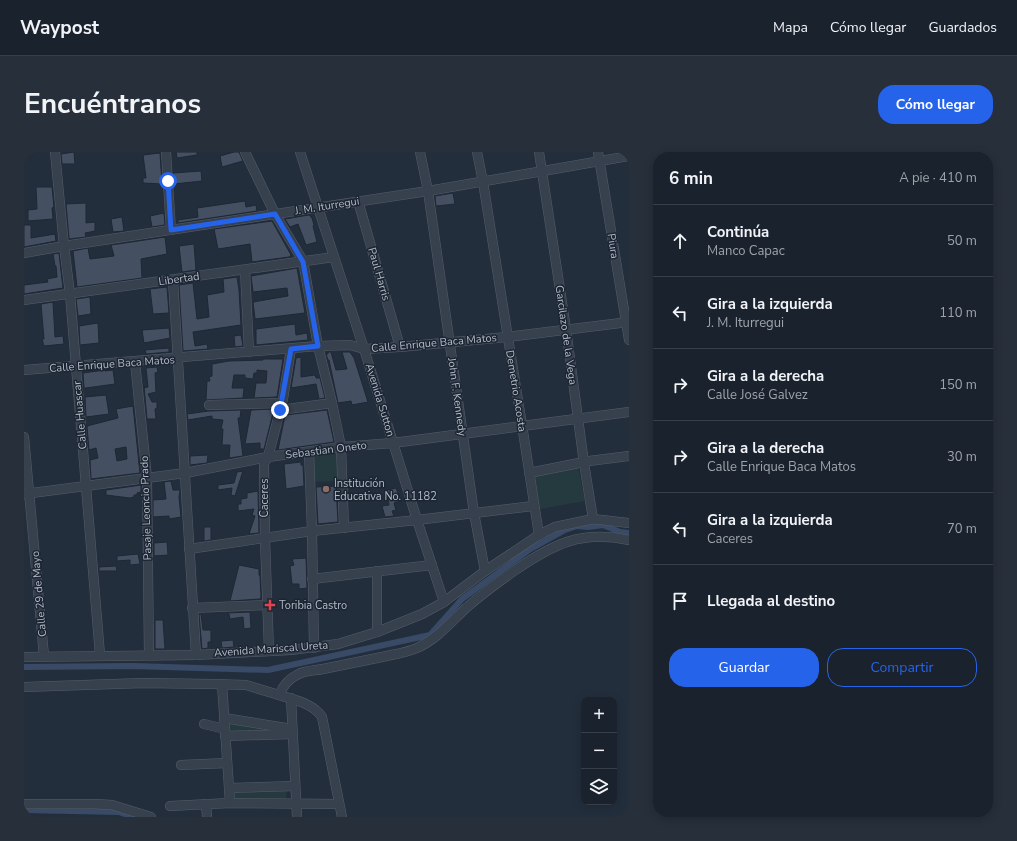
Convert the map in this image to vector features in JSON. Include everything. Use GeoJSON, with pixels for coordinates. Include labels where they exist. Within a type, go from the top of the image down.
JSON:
{"type":"FeatureCollection","features":[{"type":"Feature","properties":{"kind":"street","name":"Calle Huascar"},"geometry":{"type":"LineString","coordinates":[[55,152],[70,294],[100,655]]}},
{"type":"Feature","properties":{"kind":"street"},"geometry":{"type":"LineString","coordinates":[[166,152],[171,230]]}},
{"type":"Feature","properties":{"kind":"street"},"geometry":{"type":"LineString","coordinates":[[245,152],[275,214],[303,262],[318,346],[341,447],[344,528]]}},
{"type":"Feature","properties":{"kind":"street","name":"Avenida Sutton"},"geometry":{"type":"LineString","coordinates":[[300,152],[444,602]]}},
{"type":"Feature","properties":{"kind":"street","name":"John F. Kennedy"},"geometry":{"type":"LineString","coordinates":[[420,152],[428,191],[448,343],[474,513],[485,571]]}},
{"type":"Feature","properties":{"kind":"street","name":"Demetrio Acosta"},"geometry":{"type":"LineString","coordinates":[[477,152],[522,425],[533,506],[539,535]]}},
{"type":"Feature","properties":{"kind":"street","name":"Garcilazo de la Vega"},"geometry":{"type":"LineString","coordinates":[[539,152],[593,519]]}},
{"type":"Feature","properties":{"kind":"street","name":"J. M. Iturregui"},"geometry":{"type":"LineString","coordinates":[[24,253],[483,182],[542,172],[599,156],[629,156]]}},
{"type":"Feature","properties":{"kind":"street","name":"Piura"},"geometry":{"type":"LineString","coordinates":[[599,156],[628,322],[629,340]]}},
{"type":"Feature","properties":{"kind":"street","name":"Paul Harris"},"geometry":{"type":"LineString","coordinates":[[358,201],[400,347]]}},
{"type":"Feature","properties":{"kind":"street","name":"Libertad"},"geometry":{"type":"LineString","coordinates":[[24,300],[334,257]]}},
{"type":"Feature","properties":{"kind":"street"},"geometry":{"type":"LineString","coordinates":[[245,270],[249,352]]}},
{"type":"Feature","properties":{"kind":"street"},"geometry":{"type":"LineString","coordinates":[[173,280],[196,655]]}},
{"type":"Feature","properties":{"kind":"street","name":"Calle Enrique Baca Matos"},"geometry":{"type":"LineString","coordinates":[[24,370],[178,359],[318,346],[350,345],[364,349],[400,347],[507,337],[628,322]]}},
{"type":"Feature","properties":{"kind":"street","name":"Caceres"},"geometry":{"type":"LineString","coordinates":[[269,651],[264,463],[268,457],[281,407],[291,349]]}},
{"type":"Feature","properties":{"kind":"street","name":"Pasaje Leoncio Prado"},"geometry":{"type":"LineString","coordinates":[[135,362],[148,478],[149,655]]}},
{"type":"Feature","properties":{"kind":"street"},"geometry":{"type":"LineString","coordinates":[[209,405],[281,407],[332,404]]}},
{"type":"Feature","properties":{"kind":"street","name":"Sebastian Oneto"},"geometry":{"type":"LineString","coordinates":[[27,493],[184,473],[268,457],[341,447],[393,443],[629,412]]}},
{"type":"Feature","properties":{"kind":"street","name":"Calle 29 de Mayo"},"geometry":{"type":"LineString","coordinates":[[24,437],[27,493],[44,656]]}},
{"type":"Feature","properties":{"kind":"street"},"geometry":{"type":"LineString","coordinates":[[309,452],[314,648]]}},
{"type":"Feature","properties":{"kind":"street"},"geometry":{"type":"LineString","coordinates":[[529,473],[589,461],[629,456]]}},
{"type":"Feature","properties":{"kind":"street"},"geometry":{"type":"LineString","coordinates":[[189,548],[265,539],[312,531],[533,506]]}},
{"type":"Feature","properties":{"kind":"street","name":"Avenida Mariscal Ureta"},"geometry":{"type":"LineString","coordinates":[[24,657],[196,655],[314,648],[338,644],[377,632],[422,614],[444,602],[485,571],[539,535],[562,524],[593,519],[629,523]]}},
{"type":"Feature","properties":{"kind":"street"},"geometry":{"type":"LineString","coordinates":[[279,695],[289,680],[303,672],[409,651],[425,644],[440,634],[462,612],[488,590],[519,567],[552,547],[571,540],[591,537],[610,537],[629,540]]}},
{"type":"Feature","properties":{"kind":"street"},"geometry":{"type":"LineString","coordinates":[[312,579],[432,565]]}},
{"type":"Feature","properties":{"kind":"street"},"geometry":{"type":"LineString","coordinates":[[376,571],[377,632]]}},
{"type":"Feature","properties":{"kind":"street"},"geometry":{"type":"LineString","coordinates":[[192,608],[268,605]]}},
{"type":"Feature","properties":{"kind":"street"},"geometry":{"type":"LineString","coordinates":[[24,687],[144,683],[222,684],[246,685],[290,698],[313,708],[322,718],[342,817]]}},
{"type":"Feature","properties":{"kind":"street"},"geometry":{"type":"LineString","coordinates":[[222,684],[230,803]]}},
{"type":"Feature","properties":{"kind":"street"},"geometry":{"type":"LineString","coordinates":[[290,698],[297,817]]}},
{"type":"Feature","properties":{"kind":"street"},"geometry":{"type":"LineString","coordinates":[[224,718],[292,732]]}},
{"type":"Feature","properties":{"kind":"street"},"geometry":{"type":"LineString","coordinates":[[204,724],[225,732],[292,732]]}},
{"type":"Feature","properties":{"kind":"street"},"geometry":{"type":"LineString","coordinates":[[181,765],[227,763]]}},
{"type":"Feature","properties":{"kind":"street"},"geometry":{"type":"LineString","coordinates":[[229,788],[296,786]]}},
{"type":"Feature","properties":{"kind":"street"},"geometry":{"type":"LineString","coordinates":[[170,806],[230,803],[339,804]]}},
{"type":"Feature","properties":{"kind":"street"},"geometry":{"type":"LineString","coordinates":[[24,804],[112,805],[151,817]]}},
{"type":"Feature","properties":{"kind":"street"},"geometry":{"type":"LineString","coordinates":[[206,804],[207,817]]}},
{"type":"Feature","properties":{"kind":"green space"},"geometry":{"type":"Polygon","coordinates":[[[341,447],[343,481],[311,482],[309,452],[341,447]]]}},
{"type":"Feature","properties":{"kind":"green space"},"geometry":{"type":"Polygon","coordinates":[[[578,467],[585,501],[540,509],[534,475],[578,467]]]}},
{"type":"Feature","properties":{"kind":"green space"},"geometry":{"type":"Polygon","coordinates":[[[232,723],[280,730],[231,733],[228,725],[232,723]]]}},
{"type":"Feature","properties":{"kind":"green space"},"geometry":{"type":"Polygon","coordinates":[[[287,790],[286,799],[234,798],[234,793],[287,790]]]}},
{"type":"Feature","properties":{"kind":"building"},"geometry":{"type":"Polygon","coordinates":[[[74,152],[75,164],[62,164],[61,154],[74,152]]]}},
{"type":"Feature","properties":{"kind":"building"},"geometry":{"type":"Polygon","coordinates":[[[176,152],[197,152],[197,155],[177,158],[176,152]]]}},
{"type":"Feature","properties":{"kind":"building"},"geometry":{"type":"Polygon","coordinates":[[[239,152],[243,161],[222,167],[220,156],[239,152]]]}},
{"type":"Feature","properties":{"kind":"building"},"geometry":{"type":"Polygon","coordinates":[[[160,153],[162,184],[143,183],[143,178],[146,178],[143,155],[160,153]]]}},
{"type":"Feature","properties":{"kind":"building"},"geometry":{"type":"Polygon","coordinates":[[[201,171],[202,181],[174,184],[173,173],[201,171]]]}},
{"type":"Feature","properties":{"kind":"building"},"geometry":{"type":"Polygon","coordinates":[[[36,187],[52,187],[54,207],[52,208],[53,219],[28,221],[28,210],[37,209],[36,187]]]}},
{"type":"Feature","properties":{"kind":"building"},"geometry":{"type":"Polygon","coordinates":[[[453,193],[455,204],[436,206],[435,196],[453,193]]]}},
{"type":"Feature","properties":{"kind":"building"},"geometry":{"type":"Polygon","coordinates":[[[245,201],[246,207],[256,205],[257,211],[178,223],[178,220],[198,217],[197,208],[245,201]]]}},
{"type":"Feature","properties":{"kind":"building"},"geometry":{"type":"Polygon","coordinates":[[[86,203],[86,223],[95,222],[95,231],[85,233],[86,237],[69,239],[66,204],[86,203]]]}},
{"type":"Feature","properties":{"kind":"building"},"geometry":{"type":"Polygon","coordinates":[[[164,213],[165,225],[152,227],[150,216],[164,213]]]}},
{"type":"Feature","properties":{"kind":"building"},"geometry":{"type":"Polygon","coordinates":[[[309,215],[312,218],[317,242],[306,245],[298,224],[290,227],[285,219],[309,215]]]}},
{"type":"Feature","properties":{"kind":"building"},"geometry":{"type":"Polygon","coordinates":[[[122,217],[124,231],[113,232],[111,219],[122,217]]]}},
{"type":"Feature","properties":{"kind":"building"},"geometry":{"type":"Polygon","coordinates":[[[272,221],[291,255],[289,257],[252,262],[250,244],[218,249],[214,229],[272,221]]]}},
{"type":"Feature","properties":{"kind":"building"},"geometry":{"type":"Polygon","coordinates":[[[24,225],[31,225],[31,238],[55,234],[56,241],[24,247],[24,225]]]}},
{"type":"Feature","properties":{"kind":"building"},"geometry":{"type":"Polygon","coordinates":[[[165,237],[167,254],[141,259],[142,278],[77,287],[73,251],[88,248],[90,259],[114,256],[111,245],[165,237]]]}},
{"type":"Feature","properties":{"kind":"building"},"geometry":{"type":"Polygon","coordinates":[[[194,244],[196,270],[182,272],[179,246],[194,244]]]}},
{"type":"Feature","properties":{"kind":"building"},"geometry":{"type":"Polygon","coordinates":[[[59,253],[63,288],[24,294],[24,285],[48,282],[47,279],[57,277],[53,254],[59,253]]]}},
{"type":"Feature","properties":{"kind":"building"},"geometry":{"type":"Polygon","coordinates":[[[297,268],[305,313],[255,319],[253,302],[288,296],[287,288],[253,292],[251,276],[297,268]]]}},
{"type":"Feature","properties":{"kind":"building"},"geometry":{"type":"Polygon","coordinates":[[[237,277],[241,325],[193,332],[195,346],[207,344],[208,349],[183,351],[179,285],[193,283],[197,319],[209,317],[207,295],[224,292],[223,279],[237,277]]]}},
{"type":"Feature","properties":{"kind":"building"},"geometry":{"type":"Polygon","coordinates":[[[167,287],[169,313],[153,314],[150,289],[167,287]]]}},
{"type":"Feature","properties":{"kind":"building"},"geometry":{"type":"Polygon","coordinates":[[[90,297],[91,314],[78,316],[76,299],[90,297]]]}},
{"type":"Feature","properties":{"kind":"building"},"geometry":{"type":"Polygon","coordinates":[[[53,302],[55,337],[63,336],[64,344],[44,346],[42,339],[44,339],[41,304],[53,302]]]}},
{"type":"Feature","properties":{"kind":"building"},"geometry":{"type":"Polygon","coordinates":[[[98,323],[99,343],[80,345],[79,326],[98,323]]]}},
{"type":"Feature","properties":{"kind":"building"},"geometry":{"type":"Polygon","coordinates":[[[295,324],[296,335],[307,333],[308,340],[256,345],[256,329],[295,324]]]}},
{"type":"Feature","properties":{"kind":"building"},"geometry":{"type":"Polygon","coordinates":[[[169,328],[170,338],[144,343],[142,330],[169,328]]]}},
{"type":"Feature","properties":{"kind":"building"},"geometry":{"type":"Polygon","coordinates":[[[241,335],[243,346],[235,347],[234,336],[241,335]]]}},
{"type":"Feature","properties":{"kind":"building"},"geometry":{"type":"Polygon","coordinates":[[[169,348],[169,352],[146,354],[145,350],[169,348]]]}},
{"type":"Feature","properties":{"kind":"building"},"geometry":{"type":"Polygon","coordinates":[[[328,352],[331,352],[336,370],[347,369],[342,352],[350,352],[354,358],[368,402],[352,405],[351,401],[338,403],[329,360],[326,354],[328,354],[328,352]]]}},
{"type":"Feature","properties":{"kind":"building"},"geometry":{"type":"Polygon","coordinates":[[[301,357],[301,377],[315,375],[316,378],[320,378],[325,398],[319,399],[316,384],[291,388],[296,358],[301,357]]]}},
{"type":"Feature","properties":{"kind":"building"},"geometry":{"type":"Polygon","coordinates":[[[283,359],[277,397],[254,398],[256,383],[266,383],[267,371],[257,370],[257,373],[254,373],[253,379],[245,378],[245,375],[234,375],[232,388],[244,388],[243,398],[206,400],[207,381],[210,381],[209,377],[212,376],[212,364],[229,361],[283,359]]]}},
{"type":"Feature","properties":{"kind":"building"},"geometry":{"type":"Polygon","coordinates":[[[157,367],[158,372],[155,373],[156,392],[148,394],[152,402],[157,402],[157,408],[155,409],[156,419],[147,419],[144,388],[148,387],[146,368],[157,367]]]}},
{"type":"Feature","properties":{"kind":"building"},"geometry":{"type":"Polygon","coordinates":[[[113,370],[115,384],[84,388],[83,373],[113,370]]]}},
{"type":"Feature","properties":{"kind":"building"},"geometry":{"type":"Polygon","coordinates":[[[106,395],[109,414],[86,417],[85,397],[106,395]]]}},
{"type":"Feature","properties":{"kind":"building"},"geometry":{"type":"Polygon","coordinates":[[[133,406],[140,473],[91,479],[90,460],[98,458],[96,448],[89,450],[87,426],[118,418],[116,409],[133,406]],[[126,447],[115,449],[117,461],[127,459],[126,447]]]}},
{"type":"Feature","properties":{"kind":"building"},"geometry":{"type":"Polygon","coordinates":[[[274,409],[264,449],[260,449],[260,443],[245,444],[251,410],[274,409]]]}},
{"type":"Feature","properties":{"kind":"building"},"geometry":{"type":"Polygon","coordinates":[[[241,410],[240,418],[238,418],[243,456],[229,458],[230,445],[222,445],[223,429],[221,429],[223,420],[212,419],[212,416],[188,420],[187,414],[209,411],[241,410]]]}},
{"type":"Feature","properties":{"kind":"building"},"geometry":{"type":"Polygon","coordinates":[[[327,410],[334,442],[278,450],[285,415],[327,410]]]}},
{"type":"Feature","properties":{"kind":"building"},"geometry":{"type":"Polygon","coordinates":[[[208,455],[207,463],[190,465],[190,456],[208,455]]]}},
{"type":"Feature","properties":{"kind":"building"},"geometry":{"type":"Polygon","coordinates":[[[301,462],[301,465],[303,465],[304,486],[286,489],[284,464],[301,462]]]}},
{"type":"Feature","properties":{"kind":"building"},"geometry":{"type":"Polygon","coordinates":[[[243,471],[235,496],[231,495],[232,488],[218,490],[218,485],[234,483],[237,472],[243,471]]]}},
{"type":"Feature","properties":{"kind":"building"},"geometry":{"type":"Polygon","coordinates":[[[171,481],[173,490],[180,490],[179,497],[181,517],[169,519],[169,516],[153,517],[153,500],[166,499],[164,482],[171,481]]]}},
{"type":"Feature","properties":{"kind":"building"},"geometry":{"type":"Polygon","coordinates":[[[141,485],[141,492],[134,495],[134,497],[130,498],[106,495],[106,490],[141,485]]]}},
{"type":"Feature","properties":{"kind":"building"},"geometry":{"type":"Polygon","coordinates":[[[336,486],[338,522],[318,524],[316,487],[336,486]]]}},
{"type":"Feature","properties":{"kind":"building"},"geometry":{"type":"Polygon","coordinates":[[[396,488],[401,501],[394,503],[396,510],[392,511],[394,516],[385,517],[382,506],[389,505],[387,490],[396,488]]]}},
{"type":"Feature","properties":{"kind":"building"},"geometry":{"type":"Polygon","coordinates":[[[258,491],[259,533],[249,534],[255,516],[252,515],[254,509],[238,511],[238,504],[241,504],[241,499],[247,498],[247,493],[258,491]]]}},
{"type":"Feature","properties":{"kind":"building"},"geometry":{"type":"Polygon","coordinates":[[[204,527],[211,527],[211,540],[204,541],[204,527]]]}},
{"type":"Feature","properties":{"kind":"building"},"geometry":{"type":"Polygon","coordinates":[[[167,542],[168,555],[154,556],[154,543],[167,542]]]}},
{"type":"Feature","properties":{"kind":"building"},"geometry":{"type":"Polygon","coordinates":[[[138,554],[140,564],[130,565],[130,560],[117,561],[117,556],[138,554]]]}},
{"type":"Feature","properties":{"kind":"building"},"geometry":{"type":"Polygon","coordinates":[[[306,558],[307,588],[299,589],[299,584],[292,584],[290,566],[294,565],[292,559],[306,558]]]}},
{"type":"Feature","properties":{"kind":"building"},"geometry":{"type":"Polygon","coordinates":[[[239,565],[259,569],[260,599],[230,601],[239,565]]]}},
{"type":"Feature","properties":{"kind":"building"},"geometry":{"type":"Polygon","coordinates":[[[116,566],[117,571],[99,571],[99,567],[116,566]]]}},
{"type":"Feature","properties":{"kind":"building"},"geometry":{"type":"Polygon","coordinates":[[[250,612],[251,628],[244,629],[243,617],[230,619],[229,614],[227,614],[227,613],[250,612]]]}},
{"type":"Feature","properties":{"kind":"building"},"geometry":{"type":"Polygon","coordinates":[[[199,614],[201,614],[203,630],[211,630],[211,642],[208,642],[208,648],[202,649],[199,614]]]}},
{"type":"Feature","properties":{"kind":"building"},"geometry":{"type":"Polygon","coordinates":[[[155,620],[163,620],[165,649],[155,649],[155,620]]]}},
{"type":"Feature","properties":{"kind":"building"},"geometry":{"type":"Polygon","coordinates":[[[233,640],[234,647],[222,648],[221,641],[233,640]]]}},
{"type":"Feature","properties":{"kind":"waterway"},"geometry":{"type":"LineString","coordinates":[[24,667],[133,666],[268,670],[430,635],[462,599],[529,550],[565,530],[577,526],[588,527],[603,525],[620,532],[629,533]]}},
{"type":"Feature","properties":{"kind":"waterway"},"geometry":{"type":"LineString","coordinates":[[24,810],[119,812],[133,817]]}},
{"type":"Feature","properties":{"kind":"place","name":"Institución Educativa No. 11182"},"geometry":{"type":"Point","coordinates":[326,489]}},
{"type":"Feature","properties":{"kind":"place","name":"Toribia Castro"},"geometry":{"type":"Point","coordinates":[270,605]}},
{"type":"Feature","properties":{"kind":"route"},"geometry":{"type":"LineString","coordinates":[[168,181],[171,230],[275,214],[303,262],[318,346],[291,349],[280,410]]}}]}
